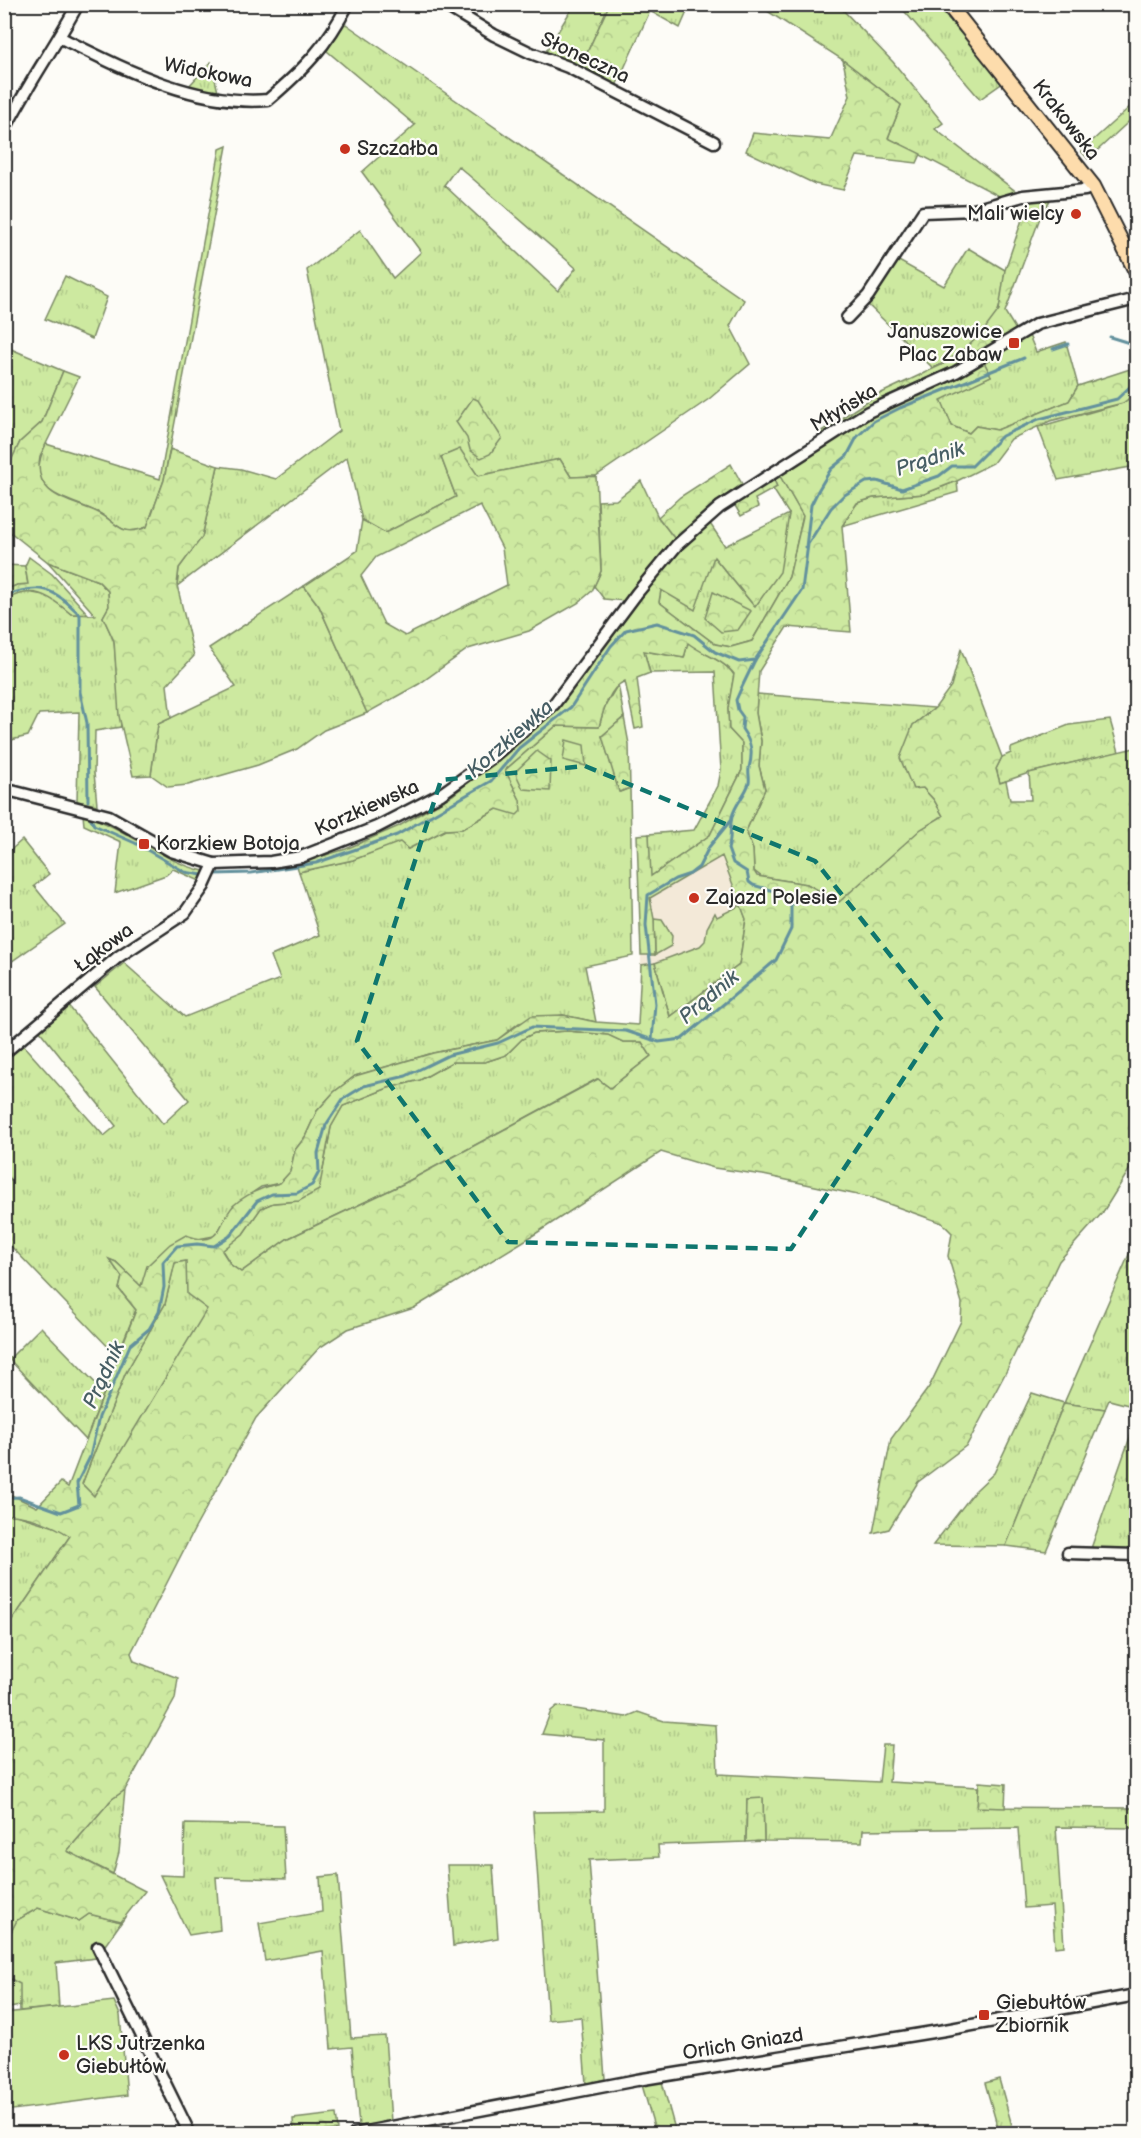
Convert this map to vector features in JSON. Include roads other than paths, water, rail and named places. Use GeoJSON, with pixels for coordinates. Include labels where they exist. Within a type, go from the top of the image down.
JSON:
{"type":"FeatureCollection","features":[{"type":"Feature","properties":{"kind":"main road","name":"Krakowska"},"geometry":{"type":"LineString","coordinates":[[948,4],[1093,186],[1137,271]]}},
{"type":"Feature","properties":{"kind":"street"},"geometry":{"type":"LineString","coordinates":[[4,132],[30,83],[61,38],[78,4]]}},
{"type":"Feature","properties":{"kind":"street","name":"Widokowa"},"geometry":{"type":"LineString","coordinates":[[61,38],[160,84],[208,95],[268,100],[300,72],[327,43],[348,4]]}},
{"type":"Feature","properties":{"kind":"street","name":"Słoneczna"},"geometry":{"type":"LineString","coordinates":[[442,4],[494,35],[578,71],[714,142]]}},
{"type":"Feature","properties":{"kind":"street"},"geometry":{"type":"LineString","coordinates":[[847,318],[868,296],[923,212],[974,210],[1023,196],[1085,190],[1093,186]]}},
{"type":"Feature","properties":{"kind":"street","name":"Młyńska"},"geometry":{"type":"LineString","coordinates":[[637,593],[677,545],[720,507],[868,412],[956,372],[1036,324],[1137,299]]}},
{"type":"Feature","properties":{"kind":"street","name":"Korzkiewska"},"geometry":{"type":"LineString","coordinates":[[4,789],[109,816],[171,851],[214,864],[271,862],[301,857],[377,827],[441,794],[490,759],[554,704],[637,593]]}},
{"type":"Feature","properties":{"kind":"street","name":"Łąkowa"},"geometry":{"type":"LineString","coordinates":[[4,1053],[118,957],[185,914],[204,886],[214,864]]}},
{"type":"Feature","properties":{"kind":"street"},"geometry":{"type":"LineString","coordinates":[[1068,1552],[1137,1555]]}},
{"type":"Feature","properties":{"kind":"street"},"geometry":{"type":"LineString","coordinates":[[98,1947],[190,2133]]}},
{"type":"Feature","properties":{"kind":"street","name":"Orlich Gniazd"},"geometry":{"type":"LineString","coordinates":[[355,2133],[637,2080],[934,2032],[1137,1995]]}},
{"type":"Feature","properties":{"kind":"waterway"},"geometry":{"type":"LineString","coordinates":[[1110,337],[1136,345]]}},
{"type":"Feature","properties":{"kind":"waterway"},"geometry":{"type":"LineString","coordinates":[[1053,349],[1068,344]]}},
{"type":"Feature","properties":{"kind":"waterway"},"geometry":{"type":"LineString","coordinates":[[806,547],[811,505],[819,489],[831,469],[847,456],[857,437],[874,421],[900,408],[1024,358]]}},
{"type":"Feature","properties":{"kind":"waterway","name":"Prądnik"},"geometry":{"type":"LineString","coordinates":[[4,1498],[19,1497],[61,1512],[79,1505],[77,1483],[90,1457],[99,1417],[130,1345],[149,1329],[159,1312],[164,1287],[163,1262],[177,1246],[197,1244],[214,1246],[230,1236],[257,1201],[272,1194],[297,1193],[312,1185],[319,1172],[318,1153],[326,1125],[343,1099],[364,1086],[406,1076],[449,1055],[498,1043],[532,1027],[626,1031],[659,1042],[682,1039],[776,960],[791,929],[791,896],[753,885],[749,882],[747,872],[733,863],[728,849],[733,812],[749,783],[751,758],[750,744],[742,729],[743,717],[738,710],[736,700],[755,660],[802,590],[808,544],[831,508],[843,496],[866,482],[877,481],[902,489],[939,476],[952,466],[972,466],[1002,436],[1039,419],[1117,399],[1136,381]]}},
{"type":"Feature","properties":{"kind":"waterway","name":"Korzkiewka"},"geometry":{"type":"LineString","coordinates":[[4,596],[28,589],[46,590],[54,593],[80,615],[80,692],[87,723],[88,801]]}},
{"type":"Feature","properties":{"kind":"waterway","name":"Korzkiewka"},"geometry":{"type":"LineString","coordinates":[[215,874],[251,873],[316,863],[397,835],[491,781],[519,748],[571,707],[611,646],[626,630],[657,623],[694,635],[715,652],[739,662],[755,660]]}},
{"type":"Feature","properties":{"kind":"waterway","name":"Korzkiewka"},"geometry":{"type":"LineString","coordinates":[[89,815],[94,825],[135,843],[185,872],[202,875]]}},
{"type":"Feature","properties":{"kind":"waterway"},"geometry":{"type":"LineString","coordinates":[[652,1040],[655,1004],[646,925],[648,895],[675,879],[690,874],[699,867],[709,847],[731,820]]}},
{"type":"Feature","properties":{"kind":"place","name":"Szczałba"},"geometry":{"type":"Point","coordinates":[345,149]}},
{"type":"Feature","properties":{"kind":"place","name":"Mali wielcy"},"geometry":{"type":"Point","coordinates":[1076,214]}},
{"type":"Feature","properties":{"kind":"place","name":"Januszowice Plac Zabaw"},"geometry":{"type":"Point","coordinates":[1014,343]}},
{"type":"Feature","properties":{"kind":"place","name":"Korzkiew Botoja"},"geometry":{"type":"Point","coordinates":[144,844]}},
{"type":"Feature","properties":{"kind":"place","name":"Zajazd Polesie"},"geometry":{"type":"Point","coordinates":[694,898]}},
{"type":"Feature","properties":{"kind":"place","name":"Giebułtów Zbiornik"},"geometry":{"type":"Point","coordinates":[984,2015]}},
{"type":"Feature","properties":{"kind":"place","name":"LKS Jutrzenka Giebułtów"},"geometry":{"type":"Point","coordinates":[64,2055]}}]}
